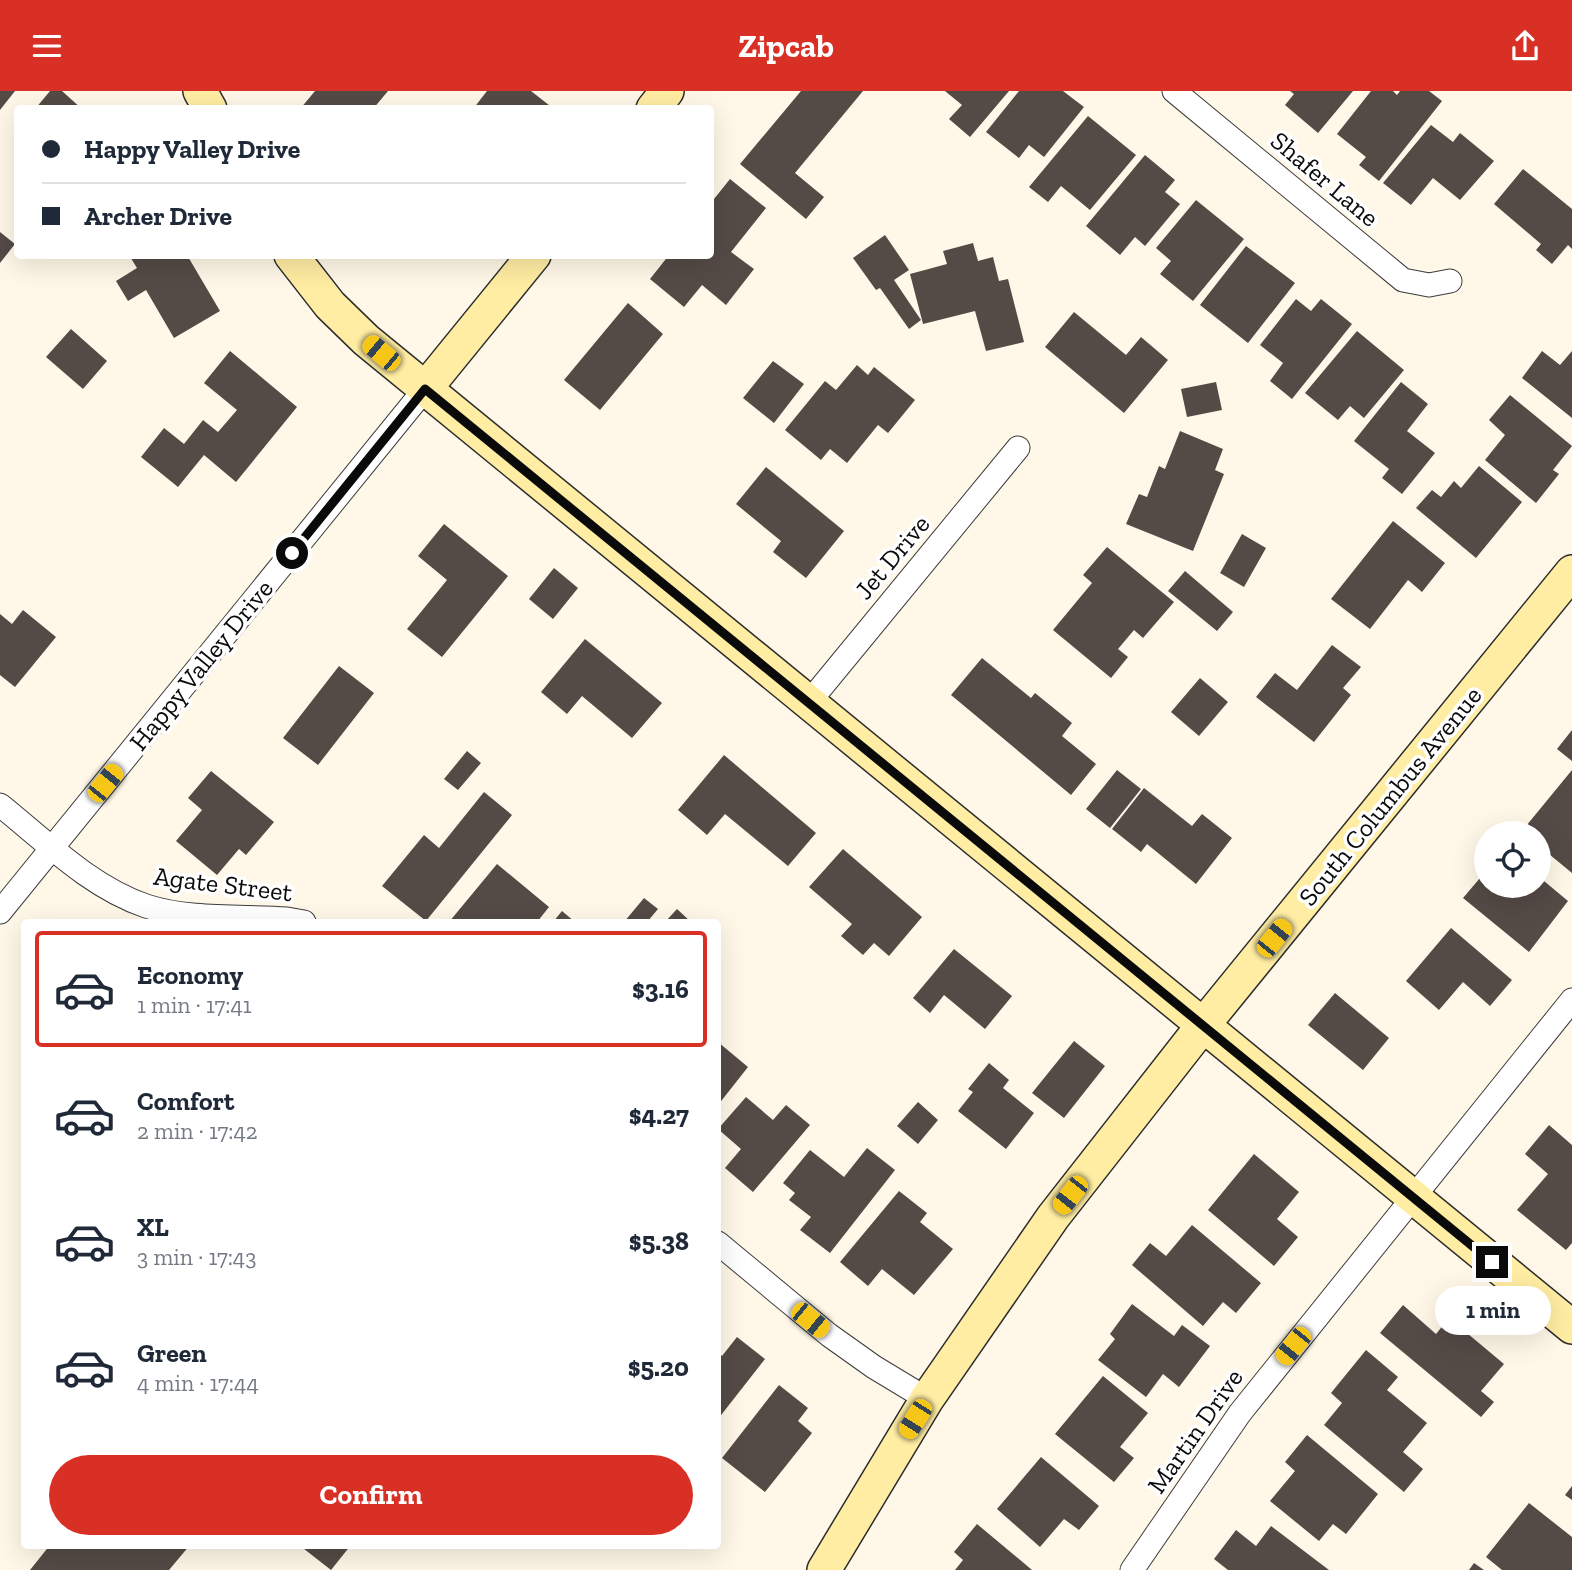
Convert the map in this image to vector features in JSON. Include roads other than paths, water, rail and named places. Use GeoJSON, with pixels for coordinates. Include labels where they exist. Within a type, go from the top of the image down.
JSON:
{"type":"FeatureCollection","features":[{"type":"Feature","properties":{"kind":"street"},"geometry":{"type":"LineString","coordinates":[[656,105],[667,91]]}},
{"type":"Feature","properties":{"kind":"street","name":"Shafer Lane"},"geometry":{"type":"LineString","coordinates":[[1187,95],[1403,281],[1429,285],[1450,281]]}},
{"type":"Feature","properties":{"kind":"street"},"geometry":{"type":"LineString","coordinates":[[294,259],[330,305],[366,340],[1572,1327]]}},
{"type":"Feature","properties":{"kind":"street","name":"Happy Valley Drive"},"geometry":{"type":"LineString","coordinates":[[0,912],[531,259]]}},
{"type":"Feature","properties":{"kind":"street","name":"Jet Drive"},"geometry":{"type":"LineString","coordinates":[[810,701],[1018,449]]}},
{"type":"Feature","properties":{"kind":"street","name":"South Columbus Avenue"},"geometry":{"type":"LineString","coordinates":[[824,1570],[928,1399],[1053,1217],[1204,1024],[1572,572]]}},
{"type":"Feature","properties":{"kind":"street","name":"Agate Street"},"geometry":{"type":"LineString","coordinates":[[0,805],[100,884],[148,907],[182,913],[286,919]]}},
{"type":"Feature","properties":{"kind":"street","name":"Martin Drive"},"geometry":{"type":"LineString","coordinates":[[1132,1570],[1240,1413],[1572,1000]]}},
{"type":"Feature","properties":{"kind":"street"},"geometry":{"type":"LineString","coordinates":[[721,1245],[829,1335],[874,1367],[928,1399]]}}]}
